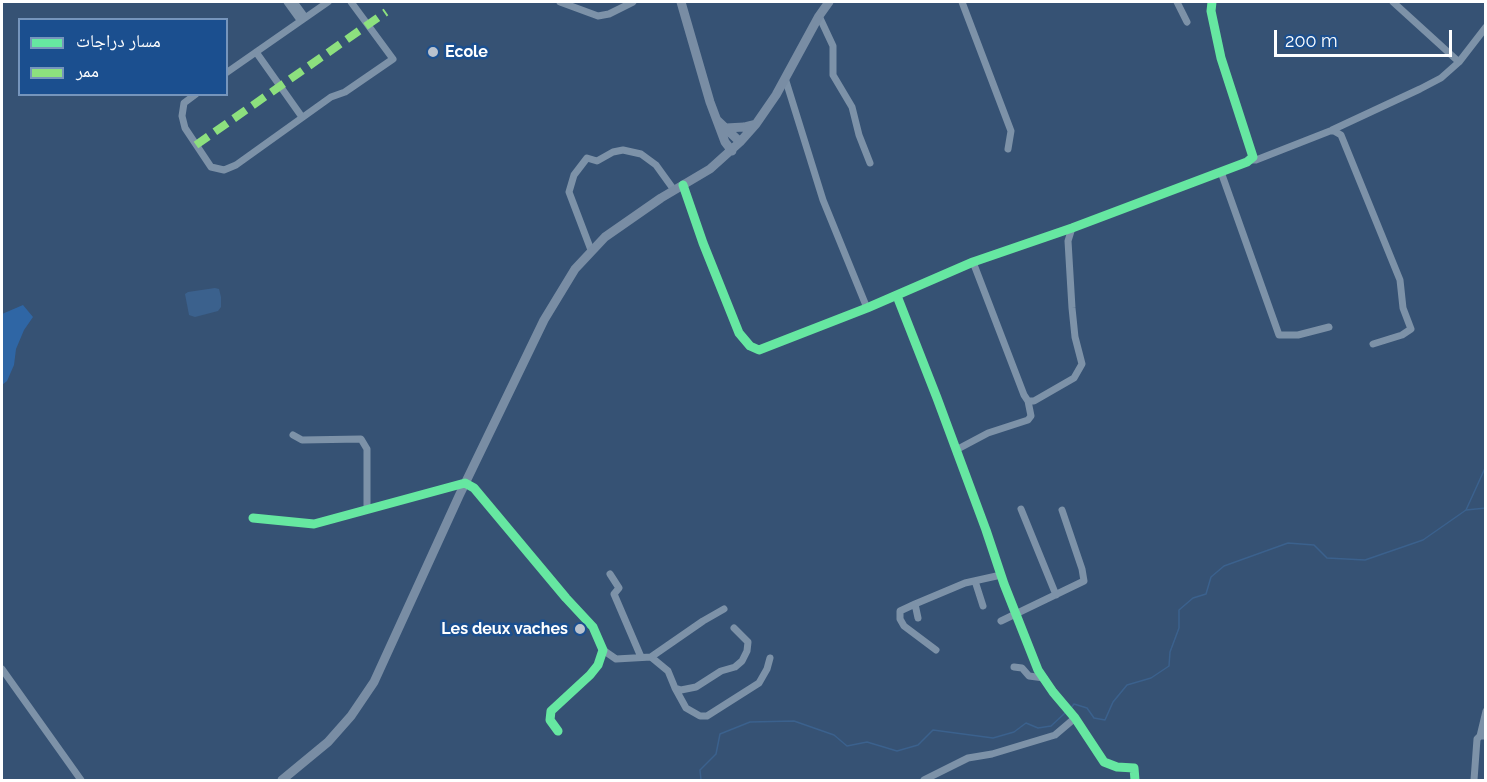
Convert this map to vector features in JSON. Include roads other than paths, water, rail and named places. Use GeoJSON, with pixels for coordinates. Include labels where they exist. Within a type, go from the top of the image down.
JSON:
{"type":"FeatureCollection","features":[{"type":"Feature","properties":{"kind":"main road"},"geometry":{"type":"LineString","coordinates":[[681,2],[717,120],[724,131],[740,142]]}},
{"type":"Feature","properties":{"kind":"main road"},"geometry":{"type":"LineString","coordinates":[[282,780],[328,742],[351,716],[374,682],[465,483],[544,320],[575,269],[591,250],[632,217],[710,169],[732,151],[756,124],[785,78],[819,15],[829,2]]}},
{"type":"Feature","properties":{"kind":"main road"},"geometry":{"type":"LineString","coordinates":[[724,131],[756,124]]}},
{"type":"Feature","properties":{"kind":"main road"},"geometry":{"type":"LineString","coordinates":[[724,131],[726,144],[732,151]]}},
{"type":"Feature","properties":{"kind":"main road"},"geometry":{"type":"LineString","coordinates":[[722,159],[724,131]]}},
{"type":"Feature","properties":{"kind":"street"},"geometry":{"type":"LineString","coordinates":[[287,2],[303,19]]}},
{"type":"Feature","properties":{"kind":"street"},"geometry":{"type":"LineString","coordinates":[[294,2],[303,19]]}},
{"type":"Feature","properties":{"kind":"street"},"geometry":{"type":"LineString","coordinates":[[228,72],[328,2]]}},
{"type":"Feature","properties":{"kind":"street"},"geometry":{"type":"LineString","coordinates":[[193,96],[184,103],[182,121],[190,136],[214,169],[224,170],[236,165],[302,117],[331,98],[345,92],[393,59],[351,2]]}},
{"type":"Feature","properties":{"kind":"street"},"geometry":{"type":"LineString","coordinates":[[560,2],[598,16],[609,14],[633,2]]}},
{"type":"Feature","properties":{"kind":"street"},"geometry":{"type":"LineString","coordinates":[[962,2],[1008,119],[1011,131],[1008,149]]}},
{"type":"Feature","properties":{"kind":"street"},"geometry":{"type":"LineString","coordinates":[[1177,2],[1186,22]]}},
{"type":"Feature","properties":{"kind":"street"},"geometry":{"type":"LineString","coordinates":[[1212,2],[1211,11],[1221,58],[1253,157],[1250,160]]}},
{"type":"Feature","properties":{"kind":"street"},"geometry":{"type":"LineString","coordinates":[[1393,2],[1459,62]]}},
{"type":"Feature","properties":{"kind":"street"},"geometry":{"type":"LineString","coordinates":[[819,15],[833,46],[833,75],[852,107],[859,135],[870,163]]}},
{"type":"Feature","properties":{"kind":"street"},"geometry":{"type":"LineString","coordinates":[[683,185],[703,243],[739,333],[750,346],[759,350],[897,296],[973,262],[1072,228],[1330,131],[1420,89],[1451,70],[1485,27]]}},
{"type":"Feature","properties":{"kind":"street"},"geometry":{"type":"LineString","coordinates":[[256,52],[302,117]]}},
{"type":"Feature","properties":{"kind":"street"},"geometry":{"type":"LineString","coordinates":[[785,78],[823,200],[867,308]]}},
{"type":"Feature","properties":{"kind":"street"},"geometry":{"type":"LineString","coordinates":[[1330,131],[1338,132],[1343,139],[1368,198],[1400,279],[1403,308],[1411,329],[1373,344]]}},
{"type":"Feature","properties":{"kind":"street"},"geometry":{"type":"LineString","coordinates":[[591,250],[569,192],[574,175],[587,159],[597,161],[613,152],[623,150],[641,154],[656,165],[674,190]]}},
{"type":"Feature","properties":{"kind":"street"},"geometry":{"type":"LineString","coordinates":[[1221,172],[1279,335],[1298,335],[1329,327]]}},
{"type":"Feature","properties":{"kind":"street"},"geometry":{"type":"LineString","coordinates":[[1028,401],[1034,401],[1074,378],[1082,364],[1075,337],[1072,308],[1068,241],[1072,228]]}},
{"type":"Feature","properties":{"kind":"street"},"geometry":{"type":"LineString","coordinates":[[956,450],[988,433],[1028,420],[1031,416],[1028,401],[973,262]]}},
{"type":"Feature","properties":{"kind":"street"},"geometry":{"type":"LineString","coordinates":[[897,296],[1038,670],[1075,718],[1104,762],[1116,767],[1134,768],[1135,780]]}},
{"type":"Feature","properties":{"kind":"street"},"geometry":{"type":"LineString","coordinates":[[293,435],[302,440],[361,439],[368,449],[367,509]]}},
{"type":"Feature","properties":{"kind":"street"},"geometry":{"type":"LineString","coordinates":[[253,518],[314,524],[465,483],[474,488],[593,627],[603,650],[616,659],[651,657],[724,609]]}},
{"type":"Feature","properties":{"kind":"street"},"geometry":{"type":"LineString","coordinates":[[1021,508],[1056,595]]}},
{"type":"Feature","properties":{"kind":"street"},"geometry":{"type":"LineString","coordinates":[[1001,621],[1084,581],[1082,568],[1062,510]]}},
{"type":"Feature","properties":{"kind":"street"},"geometry":{"type":"LineString","coordinates":[[610,574],[620,588],[614,594],[641,657]]}},
{"type":"Feature","properties":{"kind":"street"},"geometry":{"type":"LineString","coordinates":[[936,650],[904,626],[900,620],[900,611],[965,583],[1001,575]]}},
{"type":"Feature","properties":{"kind":"street"},"geometry":{"type":"LineString","coordinates":[[975,581],[982,606]]}},
{"type":"Feature","properties":{"kind":"street"},"geometry":{"type":"LineString","coordinates":[[915,604],[918,618]]}},
{"type":"Feature","properties":{"kind":"street"},"geometry":{"type":"LineString","coordinates":[[675,688],[681,690],[696,687],[742,661],[748,642],[734,628]]}},
{"type":"Feature","properties":{"kind":"street"},"geometry":{"type":"LineString","coordinates":[[558,731],[550,720],[550,713],[590,675],[598,664],[603,650]]}},
{"type":"Feature","properties":{"kind":"street"},"geometry":{"type":"LineString","coordinates":[[651,657],[668,671],[686,708],[700,716],[707,716],[759,683],[770,658]]}},
{"type":"Feature","properties":{"kind":"street"},"geometry":{"type":"LineString","coordinates":[[1014,667],[1023,668],[1029,676],[1044,678]]}},
{"type":"Feature","properties":{"kind":"street"},"geometry":{"type":"LineString","coordinates":[[2,669],[81,780]]}},
{"type":"Feature","properties":{"kind":"street"},"geometry":{"type":"LineString","coordinates":[[1474,780],[1477,739],[1483,736],[1485,711]]}},
{"type":"Feature","properties":{"kind":"street"},"geometry":{"type":"LineString","coordinates":[[924,780],[968,758],[992,754],[1055,735],[1075,718]]}},
{"type":"Feature","properties":{"kind":"waterway"},"geometry":{"type":"LineString","coordinates":[[1071,708],[1074,704],[1087,708],[1094,718],[1105,720],[1113,702],[1127,685],[1151,678],[1169,666],[1170,652],[1179,628],[1179,610],[1193,598],[1206,594],[1211,577],[1224,566],[1288,543],[1314,545],[1327,558],[1365,560],[1423,540],[1466,510],[1486,466]]}},
{"type":"Feature","properties":{"kind":"waterway"},"geometry":{"type":"LineString","coordinates":[[1466,510],[1486,508]]}},
{"type":"Feature","properties":{"kind":"waterway"},"geometry":{"type":"LineString","coordinates":[[701,780],[700,770],[716,754],[720,734],[750,722],[794,721],[834,735],[847,746],[867,742],[897,751],[918,745],[933,730],[993,738],[1014,732],[1026,723],[1038,728],[1051,726],[1065,713]]}},
{"type":"Feature","properties":{"kind":"place","name":"Ecole"},"geometry":{"type":"Point","coordinates":[433,52]}},
{"type":"Feature","properties":{"kind":"place","name":"Les deux vaches"},"geometry":{"type":"Point","coordinates":[580,629]}}]}
